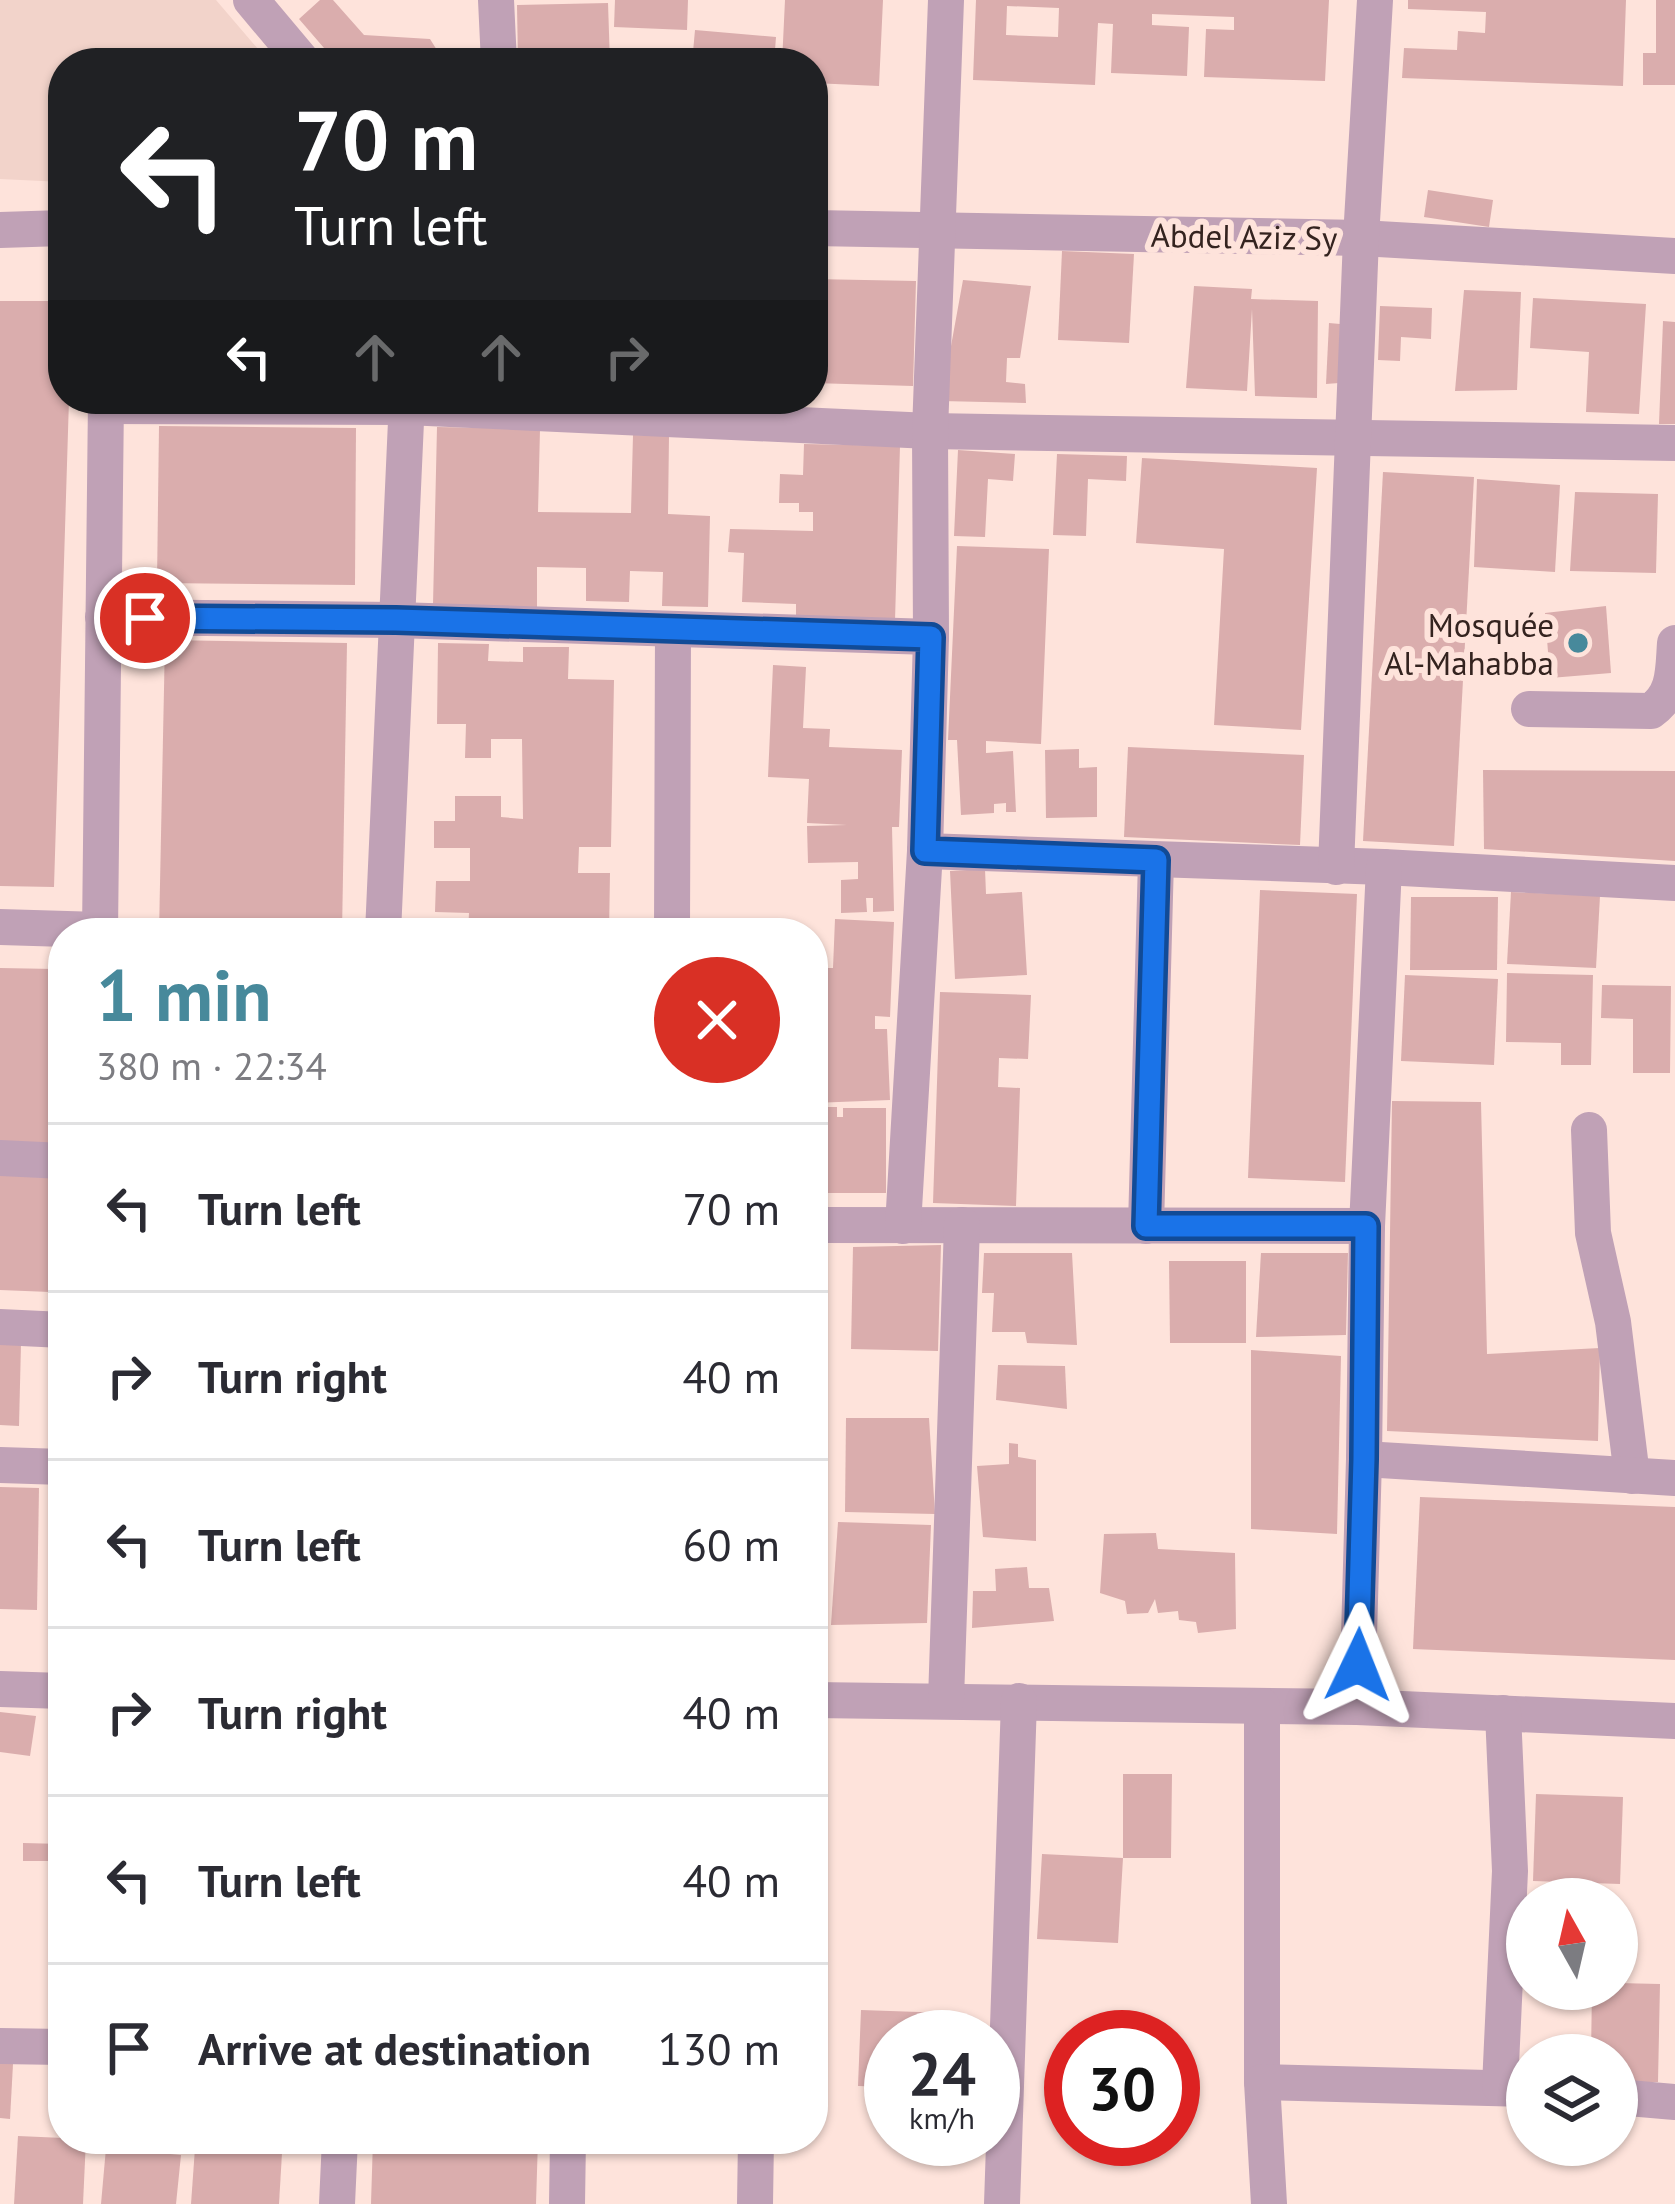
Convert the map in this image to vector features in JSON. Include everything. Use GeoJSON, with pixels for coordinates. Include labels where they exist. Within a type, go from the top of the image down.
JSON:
{"type":"FeatureCollection","features":[{"type":"Feature","properties":{"kind":"street"},"geometry":{"type":"LineString","coordinates":[[251,0],[291,48]]}},
{"type":"Feature","properties":{"kind":"street"},"geometry":{"type":"LineString","coordinates":[[496,0],[498,48]]}},
{"type":"Feature","properties":{"kind":"street"},"geometry":{"type":"LineString","coordinates":[[903,1226],[925,851],[930,430],[946,0]]}},
{"type":"Feature","properties":{"kind":"street"},"geometry":{"type":"LineString","coordinates":[[1336,867],[1361,238],[1376,0]]}},
{"type":"Feature","properties":{"kind":"street","name":"Abdel Aziz Sy"},"geometry":{"type":"LineString","coordinates":[[828,227],[1361,238],[1675,256]]}},
{"type":"Feature","properties":{"kind":"street"},"geometry":{"type":"LineString","coordinates":[[0,230],[48,228]]}},
{"type":"Feature","properties":{"kind":"street"},"geometry":{"type":"LineString","coordinates":[[100,918],[106,414]]}},
{"type":"Feature","properties":{"kind":"street"},"geometry":{"type":"LineString","coordinates":[[384,918],[406,414]]}},
{"type":"Feature","properties":{"kind":"street"},"geometry":{"type":"LineString","coordinates":[[620,414],[930,430],[1675,443]]}},
{"type":"Feature","properties":{"kind":"street"},"geometry":{"type":"LineString","coordinates":[[104,617],[396,620],[931,637]]}},
{"type":"Feature","properties":{"kind":"street"},"geometry":{"type":"LineString","coordinates":[[672,918],[673,629]]}},
{"type":"Feature","properties":{"kind":"street"},"geometry":{"type":"LineString","coordinates":[[1529,709],[1651,711],[1663,703],[1672,687],[1675,644]]}},
{"type":"Feature","properties":{"kind":"street"},"geometry":{"type":"LineString","coordinates":[[925,851],[1384,866],[1675,883]]}},
{"type":"Feature","properties":{"kind":"street"},"geometry":{"type":"LineString","coordinates":[[1146,1226],[1156,860]]}},
{"type":"Feature","properties":{"kind":"street"},"geometry":{"type":"LineString","coordinates":[[1357,1707],[1366,1226],[1384,866]]}},
{"type":"Feature","properties":{"kind":"street"},"geometry":{"type":"LineString","coordinates":[[0,927],[48,929]]}},
{"type":"Feature","properties":{"kind":"street"},"geometry":{"type":"LineString","coordinates":[[1589,1130],[1593,1233],[1612,1322],[1632,1476]]}},
{"type":"Feature","properties":{"kind":"street"},"geometry":{"type":"LineString","coordinates":[[0,1158],[48,1160]]}},
{"type":"Feature","properties":{"kind":"street"},"geometry":{"type":"LineString","coordinates":[[828,1225],[1366,1226]]}},
{"type":"Feature","properties":{"kind":"street"},"geometry":{"type":"LineString","coordinates":[[946,1700],[962,1226]]}},
{"type":"Feature","properties":{"kind":"street"},"geometry":{"type":"LineString","coordinates":[[0,1327],[48,1329]]}},
{"type":"Feature","properties":{"kind":"street"},"geometry":{"type":"LineString","coordinates":[[1364,1459],[1675,1478]]}},
{"type":"Feature","properties":{"kind":"street"},"geometry":{"type":"LineString","coordinates":[[0,1465],[48,1467]]}},
{"type":"Feature","properties":{"kind":"street"},"geometry":{"type":"LineString","coordinates":[[0,1688],[48,1690]]}},
{"type":"Feature","properties":{"kind":"street"},"geometry":{"type":"LineString","coordinates":[[828,1700],[1357,1707],[1675,1721]]}},
{"type":"Feature","properties":{"kind":"street"},"geometry":{"type":"LineString","coordinates":[[1002,2204],[1019,1701]]}},
{"type":"Feature","properties":{"kind":"street"},"geometry":{"type":"LineString","coordinates":[[1262,1706],[1262,2082],[1269,2204]]}},
{"type":"Feature","properties":{"kind":"street"},"geometry":{"type":"LineString","coordinates":[[1503,1713],[1513,2034]]}},
{"type":"Feature","properties":{"kind":"street"},"geometry":{"type":"LineString","coordinates":[[0,2046],[48,2047]]}},
{"type":"Feature","properties":{"kind":"street"},"geometry":{"type":"LineString","coordinates":[[1262,2082],[1506,2087]]}},
{"type":"Feature","properties":{"kind":"street"},"geometry":{"type":"LineString","coordinates":[[1638,2099],[1675,2102]]}},
{"type":"Feature","properties":{"kind":"street"},"geometry":{"type":"LineString","coordinates":[[337,2204],[339,2154]]}},
{"type":"Feature","properties":{"kind":"street"},"geometry":{"type":"LineString","coordinates":[[567,2204],[568,2154]]}},
{"type":"Feature","properties":{"kind":"street"},"geometry":{"type":"LineString","coordinates":[[755,2204],[756,2154]]}},
{"type":"Feature","properties":{"kind":"shaded area"},"geometry":{"type":"Polygon","coordinates":[[[0,0],[216,0],[257,48],[48,48],[48,181],[0,179],[0,0]]]}},
{"type":"Feature","properties":{"kind":"building"},"geometry":{"type":"Polygon","coordinates":[[[320,0],[333,0],[364,35],[430,39],[436,48],[324,48],[299,19],[320,0]]]}},
{"type":"Feature","properties":{"kind":"building"},"geometry":{"type":"Polygon","coordinates":[[[615,0],[688,0],[687,30],[614,27],[615,0]]]}},
{"type":"Feature","properties":{"kind":"building"},"geometry":{"type":"Polygon","coordinates":[[[785,0],[883,0],[879,86],[828,84],[828,48],[783,48],[785,0]]]}},
{"type":"Feature","properties":{"kind":"building"},"geometry":{"type":"Polygon","coordinates":[[[976,0],[1329,0],[1325,81],[1204,77],[1206,29],[1234,30],[1234,17],[1152,14],[1152,25],[1189,27],[1187,76],[1111,73],[1113,24],[1098,23],[1095,85],[973,80],[976,0]],[[1007,6],[1006,35],[1058,37],[1059,8],[1007,6]]]}},
{"type":"Feature","properties":{"kind":"building"},"geometry":{"type":"Polygon","coordinates":[[[1408,0],[1626,0],[1623,86],[1402,78],[1404,48],[1457,50],[1458,31],[1485,33],[1486,12],[1408,9],[1408,0]]]}},
{"type":"Feature","properties":{"kind":"building"},"geometry":{"type":"Polygon","coordinates":[[[1656,0],[1675,0],[1675,85],[1643,85],[1643,53],[1656,53],[1656,0]]]}},
{"type":"Feature","properties":{"kind":"building"},"geometry":{"type":"Polygon","coordinates":[[[608,3],[610,48],[518,48],[517,5],[608,3]]]}},
{"type":"Feature","properties":{"kind":"building"},"geometry":{"type":"Polygon","coordinates":[[[695,30],[776,37],[775,48],[693,48],[695,30]]]}},
{"type":"Feature","properties":{"kind":"building"},"geometry":{"type":"Polygon","coordinates":[[[1428,190],[1493,200],[1489,227],[1424,217],[1428,190]]]}},
{"type":"Feature","properties":{"kind":"building"},"geometry":{"type":"Polygon","coordinates":[[[1062,251],[1134,254],[1129,343],[1058,340],[1062,251]]]}},
{"type":"Feature","properties":{"kind":"building"},"geometry":{"type":"Polygon","coordinates":[[[828,279],[916,281],[913,386],[828,383],[828,279]]]}},
{"type":"Feature","properties":{"kind":"building"},"geometry":{"type":"Polygon","coordinates":[[[963,280],[1031,286],[1020,358],[1007,358],[1006,382],[1025,384],[1026,403],[941,401],[963,280]]]}},
{"type":"Feature","properties":{"kind":"building"},"geometry":{"type":"Polygon","coordinates":[[[1194,286],[1252,289],[1251,299],[1318,301],[1317,398],[1255,396],[1252,309],[1247,391],[1186,388],[1194,286]]]}},
{"type":"Feature","properties":{"kind":"building"},"geometry":{"type":"Polygon","coordinates":[[[1464,290],[1521,292],[1517,390],[1455,391],[1464,290]]]}},
{"type":"Feature","properties":{"kind":"building"},"geometry":{"type":"Polygon","coordinates":[[[1533,298],[1646,304],[1639,414],[1586,412],[1589,352],[1530,348],[1533,298]]]}},
{"type":"Feature","properties":{"kind":"building"},"geometry":{"type":"Polygon","coordinates":[[[0,301],[48,301],[48,414],[69,414],[54,887],[0,886],[0,301]]]}},
{"type":"Feature","properties":{"kind":"building"},"geometry":{"type":"Polygon","coordinates":[[[1380,306],[1432,308],[1431,339],[1401,337],[1400,361],[1378,360],[1380,306]]]}},
{"type":"Feature","properties":{"kind":"building"},"geometry":{"type":"Polygon","coordinates":[[[1663,321],[1675,322],[1675,424],[1659,424],[1663,321]]]}},
{"type":"Feature","properties":{"kind":"building"},"geometry":{"type":"Polygon","coordinates":[[[1329,323],[1340,324],[1339,383],[1326,384],[1329,323]]]}},
{"type":"Feature","properties":{"kind":"building"},"geometry":{"type":"Polygon","coordinates":[[[159,426],[356,428],[355,585],[157,583],[159,426]]]}},
{"type":"Feature","properties":{"kind":"building"},"geometry":{"type":"Polygon","coordinates":[[[437,427],[540,429],[538,512],[631,513],[633,435],[669,436],[668,514],[710,516],[708,607],[662,606],[663,572],[630,571],[629,602],[586,601],[586,568],[537,567],[537,607],[433,605],[437,427]]]}},
{"type":"Feature","properties":{"kind":"building"},"geometry":{"type":"Polygon","coordinates":[[[804,444],[900,446],[895,621],[796,618],[796,604],[742,602],[744,553],[728,552],[730,529],[813,531],[813,512],[799,512],[799,503],[779,503],[780,474],[803,475],[804,444]]]}},
{"type":"Feature","properties":{"kind":"building"},"geometry":{"type":"Polygon","coordinates":[[[958,450],[1015,454],[1013,481],[988,479],[985,537],[954,536],[958,450]]]}},
{"type":"Feature","properties":{"kind":"building"},"geometry":{"type":"Polygon","coordinates":[[[1057,454],[1127,456],[1126,481],[1088,479],[1086,536],[1053,535],[1057,454]]]}},
{"type":"Feature","properties":{"kind":"building"},"geometry":{"type":"Polygon","coordinates":[[[1142,458],[1317,468],[1301,730],[1214,725],[1224,549],[1136,543],[1142,458]]]}},
{"type":"Feature","properties":{"kind":"building"},"geometry":{"type":"Polygon","coordinates":[[[1383,472],[1474,477],[1454,846],[1363,841],[1383,472]]]}},
{"type":"Feature","properties":{"kind":"building"},"geometry":{"type":"Polygon","coordinates":[[[1477,479],[1560,485],[1555,572],[1474,567],[1477,479]]]}},
{"type":"Feature","properties":{"kind":"building"},"geometry":{"type":"Polygon","coordinates":[[[1575,492],[1658,494],[1656,573],[1570,571],[1575,492]]]}},
{"type":"Feature","properties":{"kind":"building"},"geometry":{"type":"Polygon","coordinates":[[[957,546],[1049,549],[1041,744],[986,741],[986,753],[1013,751],[1016,812],[1006,812],[1006,803],[994,804],[994,813],[961,815],[957,740],[948,740],[957,546]]]}},
{"type":"Feature","properties":{"kind":"building","name":"Mosquée Al-Mahabba"},"geometry":{"type":"Polygon","coordinates":[[[1606,606],[1611,673],[1550,678],[1545,613],[1606,606]]]}},
{"type":"Feature","properties":{"kind":"building"},"geometry":{"type":"Polygon","coordinates":[[[165,640],[347,643],[342,918],[159,918],[165,640]]]}},
{"type":"Feature","properties":{"kind":"building"},"geometry":{"type":"Polygon","coordinates":[[[438,643],[489,644],[488,661],[523,662],[523,647],[569,647],[568,679],[614,680],[611,847],[579,847],[578,873],[610,873],[609,918],[469,918],[469,913],[435,912],[436,881],[470,881],[470,848],[434,848],[434,821],[455,821],[455,796],[501,796],[501,817],[523,819],[522,739],[491,739],[491,758],[465,758],[466,724],[437,724],[438,643]]]}},
{"type":"Feature","properties":{"kind":"building"},"geometry":{"type":"Polygon","coordinates":[[[773,665],[806,667],[803,728],[830,729],[829,747],[902,750],[899,827],[892,827],[894,911],[873,912],[873,898],[866,898],[867,912],[841,913],[841,880],[858,879],[858,862],[808,863],[807,826],[847,825],[807,823],[809,779],[768,777],[773,665]]]}},
{"type":"Feature","properties":{"kind":"building"},"geometry":{"type":"Polygon","coordinates":[[[1128,747],[1304,755],[1300,845],[1124,837],[1128,747]]]}},
{"type":"Feature","properties":{"kind":"building"},"geometry":{"type":"Polygon","coordinates":[[[1079,749],[1079,768],[1097,767],[1097,817],[1046,818],[1045,750],[1079,749]]]}},
{"type":"Feature","properties":{"kind":"building"},"geometry":{"type":"Polygon","coordinates":[[[1483,770],[1675,771],[1675,861],[1484,849],[1483,770]]]}},
{"type":"Feature","properties":{"kind":"building"},"geometry":{"type":"Polygon","coordinates":[[[985,869],[986,894],[1022,892],[1027,975],[955,979],[950,871],[985,869]]]}},
{"type":"Feature","properties":{"kind":"building"},"geometry":{"type":"Polygon","coordinates":[[[1260,890],[1357,894],[1345,1182],[1248,1178],[1260,890]]]}},
{"type":"Feature","properties":{"kind":"building"},"geometry":{"type":"Polygon","coordinates":[[[1511,892],[1600,896],[1596,968],[1507,964],[1511,892]]]}},
{"type":"Feature","properties":{"kind":"building"},"geometry":{"type":"Polygon","coordinates":[[[1411,897],[1498,897],[1497,970],[1410,970],[1411,897]]]}},
{"type":"Feature","properties":{"kind":"building"},"geometry":{"type":"Polygon","coordinates":[[[835,919],[894,922],[890,1017],[875,1016],[875,1029],[887,1029],[890,1100],[828,1102],[828,968],[833,968],[835,919]]]}},
{"type":"Feature","properties":{"kind":"building"},"geometry":{"type":"Polygon","coordinates":[[[0,968],[48,969],[48,1144],[0,1142],[0,968]]]}},
{"type":"Feature","properties":{"kind":"building"},"geometry":{"type":"Polygon","coordinates":[[[1507,973],[1593,975],[1591,1065],[1561,1065],[1561,1043],[1506,1042],[1507,973]]]}},
{"type":"Feature","properties":{"kind":"building"},"geometry":{"type":"Polygon","coordinates":[[[1405,975],[1498,979],[1494,1065],[1401,1061],[1405,975]]]}},
{"type":"Feature","properties":{"kind":"building"},"geometry":{"type":"Polygon","coordinates":[[[1602,985],[1671,986],[1670,1073],[1633,1073],[1633,1019],[1601,1018],[1602,985]]]}},
{"type":"Feature","properties":{"kind":"building"},"geometry":{"type":"Polygon","coordinates":[[[940,992],[1031,995],[1028,1059],[999,1058],[998,1087],[1020,1088],[1016,1206],[933,1203],[940,992]]]}},
{"type":"Feature","properties":{"kind":"building"},"geometry":{"type":"Polygon","coordinates":[[[1392,1101],[1481,1102],[1487,1354],[1600,1348],[1598,1441],[1387,1431],[1392,1101]]]}},
{"type":"Feature","properties":{"kind":"building"},"geometry":{"type":"Polygon","coordinates":[[[828,1107],[837,1107],[837,1117],[843,1117],[843,1108],[886,1108],[886,1193],[828,1193],[828,1107]]]}},
{"type":"Feature","properties":{"kind":"building"},"geometry":{"type":"Polygon","coordinates":[[[0,1171],[48,1172],[48,1292],[0,1290],[0,1171]]]}},
{"type":"Feature","properties":{"kind":"building"},"geometry":{"type":"Polygon","coordinates":[[[941,1245],[938,1351],[851,1349],[853,1247],[941,1245]]]}},
{"type":"Feature","properties":{"kind":"building"},"geometry":{"type":"Polygon","coordinates":[[[984,1253],[1072,1253],[1077,1345],[1027,1343],[1025,1332],[992,1332],[994,1293],[982,1293],[984,1253]]]}},
{"type":"Feature","properties":{"kind":"building"},"geometry":{"type":"Polygon","coordinates":[[[1261,1253],[1348,1253],[1346,1335],[1256,1337],[1261,1253]]]}},
{"type":"Feature","properties":{"kind":"building"},"geometry":{"type":"Polygon","coordinates":[[[1169,1261],[1246,1261],[1246,1343],[1170,1343],[1169,1261]]]}},
{"type":"Feature","properties":{"kind":"building"},"geometry":{"type":"Polygon","coordinates":[[[0,1343],[21,1343],[19,1426],[0,1425],[0,1343]]]}},
{"type":"Feature","properties":{"kind":"building"},"geometry":{"type":"Polygon","coordinates":[[[1251,1350],[1341,1356],[1337,1534],[1251,1529],[1251,1350]]]}},
{"type":"Feature","properties":{"kind":"building"},"geometry":{"type":"Polygon","coordinates":[[[998,1365],[1065,1366],[1067,1409],[996,1400],[998,1365]]]}},
{"type":"Feature","properties":{"kind":"building"},"geometry":{"type":"Polygon","coordinates":[[[846,1418],[929,1418],[935,1514],[845,1512],[846,1418]]]}},
{"type":"Feature","properties":{"kind":"building"},"geometry":{"type":"Polygon","coordinates":[[[1009,1443],[1018,1444],[1018,1457],[1036,1460],[1036,1541],[983,1537],[977,1466],[1009,1464],[1009,1443]]]}},
{"type":"Feature","properties":{"kind":"building"},"geometry":{"type":"Polygon","coordinates":[[[0,1487],[39,1488],[37,1610],[0,1609],[0,1487]]]}},
{"type":"Feature","properties":{"kind":"building"},"geometry":{"type":"Polygon","coordinates":[[[1420,1497],[1675,1507],[1675,1660],[1413,1649],[1420,1497]]]}},
{"type":"Feature","properties":{"kind":"building"},"geometry":{"type":"Polygon","coordinates":[[[838,1522],[931,1525],[927,1623],[831,1625],[838,1522]]]}},
{"type":"Feature","properties":{"kind":"building"},"geometry":{"type":"Polygon","coordinates":[[[1156,1533],[1158,1549],[1235,1553],[1236,1629],[1198,1633],[1196,1622],[1179,1620],[1178,1611],[1158,1613],[1155,1599],[1148,1613],[1127,1614],[1125,1601],[1100,1593],[1104,1534],[1156,1533]]]}},
{"type":"Feature","properties":{"kind":"building"},"geometry":{"type":"Polygon","coordinates":[[[1027,1567],[1029,1588],[1049,1588],[1054,1621],[972,1628],[973,1591],[996,1591],[995,1569],[1027,1567]]]}},
{"type":"Feature","properties":{"kind":"building"},"geometry":{"type":"Polygon","coordinates":[[[0,1712],[36,1716],[30,1756],[0,1752],[0,1712]]]}},
{"type":"Feature","properties":{"kind":"building"},"geometry":{"type":"Polygon","coordinates":[[[1123,1774],[1172,1774],[1171,1858],[1123,1858],[1123,1774]]]}},
{"type":"Feature","properties":{"kind":"building"},"geometry":{"type":"Polygon","coordinates":[[[1536,1794],[1623,1797],[1620,1878],[1533,1878],[1536,1794]]]}},
{"type":"Feature","properties":{"kind":"building"},"geometry":{"type":"Polygon","coordinates":[[[23,1843],[48,1844],[48,1861],[23,1861],[23,1843]]]}},
{"type":"Feature","properties":{"kind":"building"},"geometry":{"type":"Polygon","coordinates":[[[1042,1854],[1123,1858],[1118,1943],[1037,1939],[1042,1854]]]}},
{"type":"Feature","properties":{"kind":"building"},"geometry":{"type":"Polygon","coordinates":[[[1638,1983],[1660,1984],[1658,2082],[1638,2082],[1638,2034],[1591,2034],[1592,2010],[1638,2010],[1638,1983]]]}},
{"type":"Feature","properties":{"kind":"building"},"geometry":{"type":"Polygon","coordinates":[[[861,2010],[864,2010],[864,2086],[858,2086],[861,2010]]]}},
{"type":"Feature","properties":{"kind":"building"},"geometry":{"type":"Polygon","coordinates":[[[0,2063],[13,2064],[10,2119],[0,2118],[0,2063]]]}},
{"type":"Feature","properties":{"kind":"building"},"geometry":{"type":"Polygon","coordinates":[[[18,2136],[48,2137],[48,2154],[85,2154],[83,2204],[14,2204],[18,2136]]]}},
{"type":"Feature","properties":{"kind":"building"},"geometry":{"type":"Polygon","coordinates":[[[105,2154],[181,2155],[176,2204],[101,2204],[105,2154]]]}},
{"type":"Feature","properties":{"kind":"building"},"geometry":{"type":"Polygon","coordinates":[[[195,2154],[282,2154],[279,2204],[191,2204],[195,2154]]]}},
{"type":"Feature","properties":{"kind":"building"},"geometry":{"type":"Polygon","coordinates":[[[373,2154],[538,2154],[536,2204],[371,2204],[373,2154]]]}},
{"type":"Feature","properties":{"kind":"place","name":"Mosquée Al-Mahabba"},"geometry":{"type":"Point","coordinates":[1578,643]}},
{"type":"Feature","properties":{"kind":"route"},"geometry":{"type":"LineString","coordinates":[[145,618],[396,620],[931,637],[925,851],[1156,860],[1146,1226],[1366,1226],[1358,1665]]}}]}
